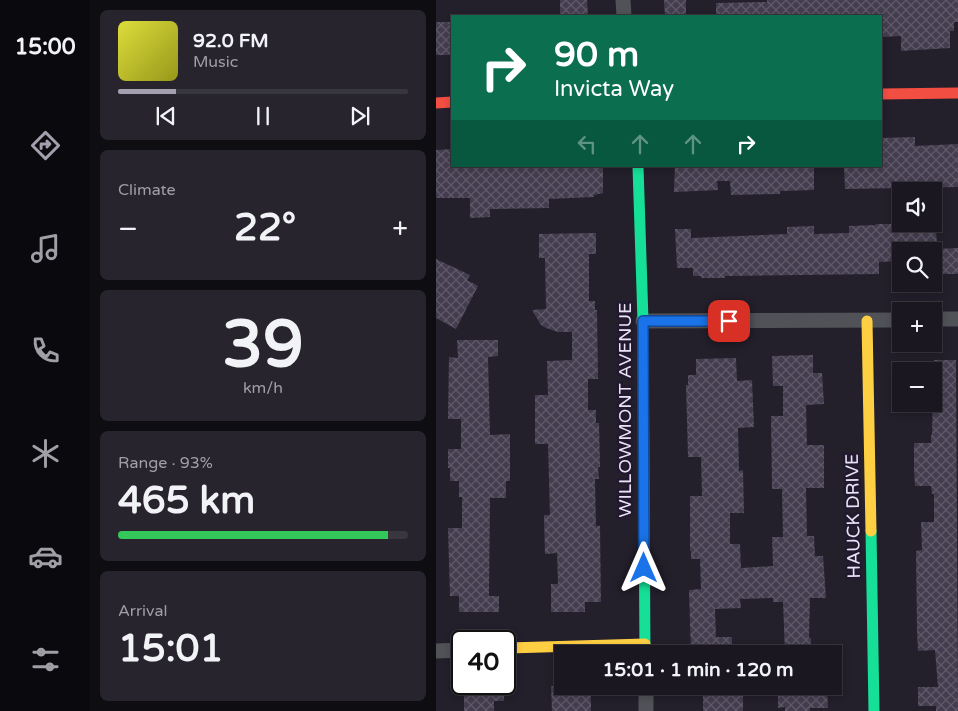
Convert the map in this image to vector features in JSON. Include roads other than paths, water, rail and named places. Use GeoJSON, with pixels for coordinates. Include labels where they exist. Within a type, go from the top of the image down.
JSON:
{"type":"FeatureCollection","features":[{"type":"Feature","properties":{"kind":"street"},"geometry":{"type":"LineString","coordinates":[[623,0],[624,15]]}},
{"type":"Feature","properties":{"kind":"street"},"geometry":{"type":"LineString","coordinates":[[882,94],[958,92]]}},
{"type":"Feature","properties":{"kind":"street"},"geometry":{"type":"LineString","coordinates":[[436,103],[451,102]]}},
{"type":"Feature","properties":{"kind":"street","name":"WILLOWMONT AVENUE"},"geometry":{"type":"LineString","coordinates":[[638,167],[643,321],[645,645]]}},
{"type":"Feature","properties":{"kind":"street"},"geometry":{"type":"LineString","coordinates":[[942,320],[958,319]]}},
{"type":"Feature","properties":{"kind":"street"},"geometry":{"type":"LineString","coordinates":[[643,321],[892,320]]}},
{"type":"Feature","properties":{"kind":"street","name":"HAUCK DRIVE"},"geometry":{"type":"LineString","coordinates":[[867,321],[874,711]]}},
{"type":"Feature","properties":{"kind":"street"},"geometry":{"type":"LineString","coordinates":[[516,648],[554,648]]}},
{"type":"Feature","properties":{"kind":"street"},"geometry":{"type":"LineString","coordinates":[[436,651],[451,650]]}},
{"type":"Feature","properties":{"kind":"street"},"geometry":{"type":"LineString","coordinates":[[646,695],[646,711]]}}]}
